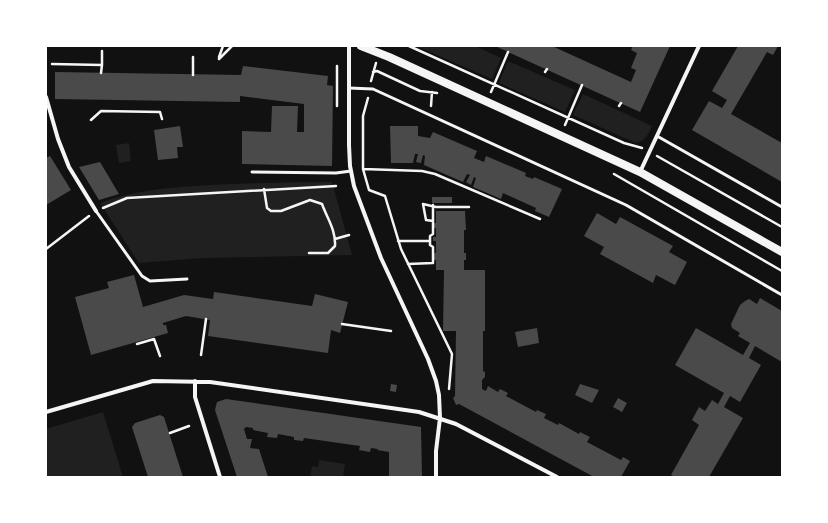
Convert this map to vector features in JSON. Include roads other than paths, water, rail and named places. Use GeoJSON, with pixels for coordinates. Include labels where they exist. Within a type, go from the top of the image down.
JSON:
{"type":"FeatureCollection","features":[{"type":"Feature","properties":{"kind":"main road"},"geometry":{"type":"LineString","coordinates":[[361,46],[561,134],[640,172],[782,252]]}},
{"type":"Feature","properties":{"kind":"street"},"geometry":{"type":"LineString","coordinates":[[349,46],[351,171],[354,186],[371,234],[428,359],[436,381],[439,395],[440,418],[436,451],[436,477]]}},
{"type":"Feature","properties":{"kind":"street"},"geometry":{"type":"LineString","coordinates":[[640,172],[698,46]]}},
{"type":"Feature","properties":{"kind":"street"},"geometry":{"type":"LineString","coordinates":[[46,97],[58,139],[69,167],[96,211]]}},
{"type":"Feature","properties":{"kind":"street"},"geometry":{"type":"LineString","coordinates":[[46,412],[153,381],[195,381],[378,405],[419,412],[456,424],[557,477]]}},
{"type":"Feature","properties":{"kind":"street"},"geometry":{"type":"LineString","coordinates":[[195,381],[195,397],[220,477]]}},
{"type":"Feature","properties":{"kind":"lane"},"geometry":{"type":"LineString","coordinates":[[349,88],[374,89],[626,205],[782,295]]}},
{"type":"Feature","properties":{"kind":"lane"},"geometry":{"type":"LineString","coordinates":[[657,136],[782,207]]}},
{"type":"Feature","properties":{"kind":"lane"},"geometry":{"type":"LineString","coordinates":[[252,172],[336,173],[351,171]]}},
{"type":"Feature","properties":{"kind":"lane"},"geometry":{"type":"LineString","coordinates":[[96,211],[142,276],[150,281],[187,279]]}}]}
